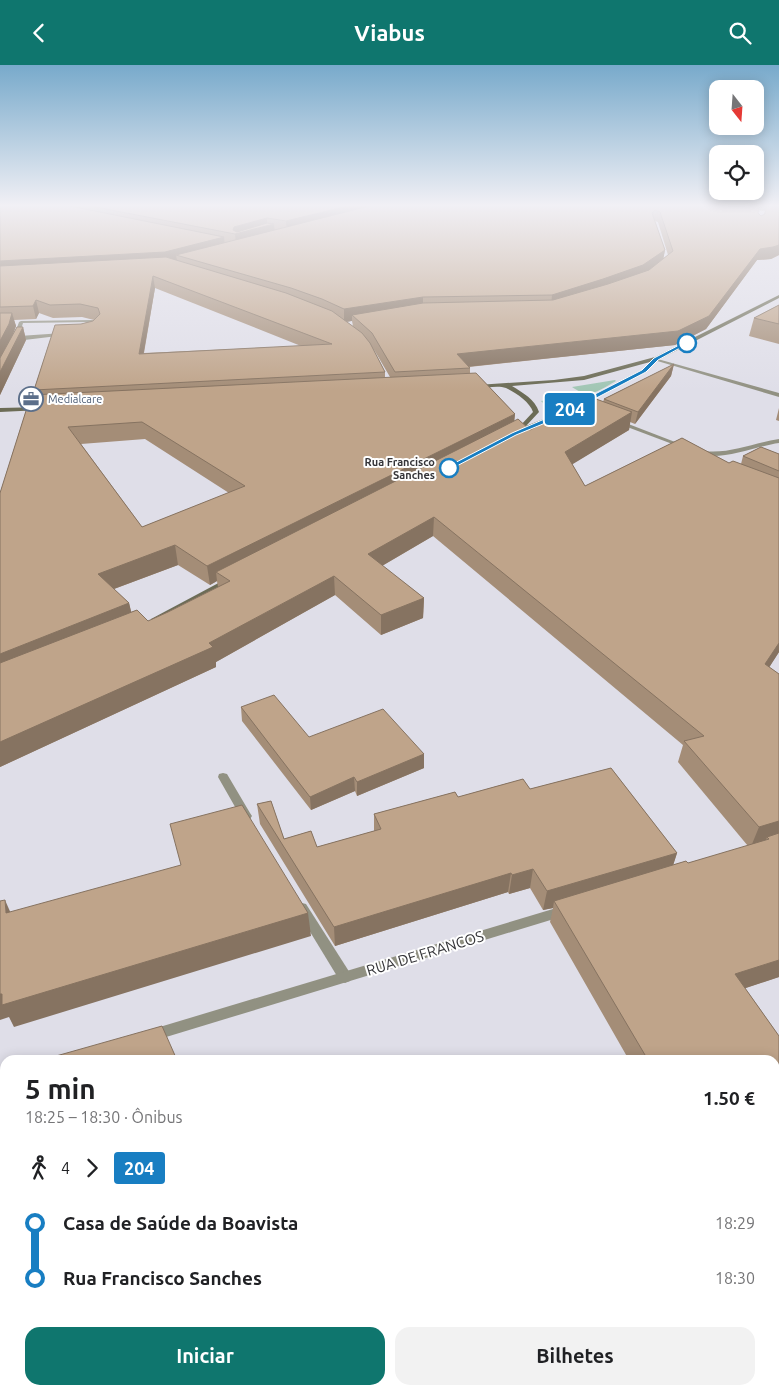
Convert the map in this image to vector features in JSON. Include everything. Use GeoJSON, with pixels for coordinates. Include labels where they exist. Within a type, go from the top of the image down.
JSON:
{"type":"FeatureCollection","features":[{"type":"Feature","properties":{"kind":"main road"},"geometry":{"type":"LineString","coordinates":[[469,387],[507,386],[584,378],[656,359],[779,296]]}},
{"type":"Feature","properties":{"kind":"main road"},"geometry":{"type":"LineString","coordinates":[[505,438],[576,406],[644,371],[656,359]]}},
{"type":"Feature","properties":{"kind":"main road"},"geometry":{"type":"LineString","coordinates":[[507,386],[528,399],[536,412],[514,434]]}},
{"type":"Feature","properties":{"kind":"main road"},"geometry":{"type":"LineString","coordinates":[[0,410],[50,408]]}},
{"type":"Feature","properties":{"kind":"main road"},"geometry":{"type":"LineString","coordinates":[[148,623],[235,578]]}},
{"type":"Feature","properties":{"kind":"street"},"geometry":{"type":"LineString","coordinates":[[14,322],[82,320],[97,323],[98,327],[93,331],[84,333]]}},
{"type":"Feature","properties":{"kind":"street"},"geometry":{"type":"LineString","coordinates":[[13,346],[21,322]]}},
{"type":"Feature","properties":{"kind":"street"},"geometry":{"type":"LineString","coordinates":[[17,338],[69,335]]}},
{"type":"Feature","properties":{"kind":"street"},"geometry":{"type":"LineString","coordinates":[[656,359],[779,395]]}},
{"type":"Feature","properties":{"kind":"street"},"geometry":{"type":"LineString","coordinates":[[576,406],[583,409]]}},
{"type":"Feature","properties":{"kind":"street"},"geometry":{"type":"LineString","coordinates":[[609,419],[704,454],[736,451],[762,442],[779,441]]}},
{"type":"Feature","properties":{"kind":"street"},"geometry":{"type":"LineString","coordinates":[[704,454],[712,463]]}},
{"type":"Feature","properties":{"kind":"street"},"geometry":{"type":"LineString","coordinates":[[222,777],[253,827]]}},
{"type":"Feature","properties":{"kind":"street"},"geometry":{"type":"LineString","coordinates":[[294,894],[345,977]]}},
{"type":"Feature","properties":{"kind":"street","name":"RUA DE FRANCOS"},"geometry":{"type":"LineString","coordinates":[[138,1040],[571,909]]}},
{"type":"Feature","properties":{"kind":"green space"},"geometry":{"type":"Polygon","coordinates":[[[615,380],[599,390],[589,393],[578,391],[572,387],[615,380]]]}},
{"type":"Feature","properties":{"kind":"green space"},"geometry":{"type":"Polygon","coordinates":[[[565,397],[578,401],[553,413],[541,401],[565,397]]]}},
{"type":"Feature","properties":{"kind":"building"},"geometry":{"type":"Polygon","coordinates":[[[0,267],[200,267],[286,293],[332,311],[362,333],[370,343],[385,372],[34,390],[55,325],[81,324],[93,321],[100,314],[98,308],[80,304],[50,305],[36,300],[33,306],[0,307],[0,267]],[[153,276],[139,354],[332,344],[153,276]]]}},
{"type":"Feature","properties":{"kind":"building"},"geometry":{"type":"Polygon","coordinates":[[[218,267],[637,267],[552,295],[423,297],[344,309],[291,288],[218,267]]]}},
{"type":"Feature","properties":{"kind":"building"},"geometry":{"type":"Polygon","coordinates":[[[653,267],[746,267],[709,316],[678,331],[457,354],[470,368],[395,372],[372,333],[352,315],[423,303],[553,300],[649,270],[653,267]]]}},
{"type":"Feature","properties":{"kind":"building"},"geometry":{"type":"Polygon","coordinates":[[[779,305],[779,324],[754,318],[779,305]]]}},
{"type":"Feature","properties":{"kind":"building"},"geometry":{"type":"Polygon","coordinates":[[[0,313],[12,313],[9,324],[0,341],[0,313]]]}},
{"type":"Feature","properties":{"kind":"building"},"geometry":{"type":"Polygon","coordinates":[[[17,327],[23,327],[0,372],[0,358],[17,327]]]}},
{"type":"Feature","properties":{"kind":"building"},"geometry":{"type":"Polygon","coordinates":[[[674,364],[638,412],[604,399],[674,364]]]}},
{"type":"Feature","properties":{"kind":"building"},"geometry":{"type":"Polygon","coordinates":[[[476,373],[515,414],[207,566],[175,545],[98,574],[129,603],[0,654],[0,493],[31,395],[476,373]],[[142,422],[68,427],[142,527],[245,486],[142,422]]]}},
{"type":"Feature","properties":{"kind":"building"},"geometry":{"type":"Polygon","coordinates":[[[596,399],[632,412],[565,452],[585,486],[682,438],[729,463],[733,461],[779,478],[779,643],[765,664],[779,674],[779,821],[759,827],[684,741],[704,736],[434,517],[368,554],[424,598],[381,615],[334,576],[209,643],[213,647],[0,742],[0,663],[137,610],[148,621],[230,581],[216,572],[518,419],[530,430],[572,408],[575,409],[596,399]]]}},
{"type":"Feature","properties":{"kind":"building"},"geometry":{"type":"Polygon","coordinates":[[[761,447],[779,454],[779,471],[743,456],[761,447]]]}},
{"type":"Feature","properties":{"kind":"building"},"geometry":{"type":"Polygon","coordinates":[[[274,695],[309,737],[383,709],[424,754],[357,782],[354,777],[310,797],[241,707],[274,695]]]}},
{"type":"Feature","properties":{"kind":"building"},"geometry":{"type":"Polygon","coordinates":[[[611,768],[677,853],[547,891],[533,869],[512,875],[511,873],[334,927],[257,804],[271,801],[284,839],[311,831],[317,847],[381,829],[374,814],[455,792],[458,797],[523,779],[530,789],[611,768]]]}},
{"type":"Feature","properties":{"kind":"building"},"geometry":{"type":"Polygon","coordinates":[[[242,805],[308,913],[2,1005],[2,994],[0,994],[0,901],[5,900],[6,913],[181,865],[170,824],[242,805]]]}},
{"type":"Feature","properties":{"kind":"building"},"geometry":{"type":"Polygon","coordinates":[[[779,833],[779,960],[735,974],[779,1036],[779,1055],[645,1055],[554,901],[686,861],[688,863],[769,839],[767,837],[779,833]]]}},
{"type":"Feature","properties":{"kind":"building"},"geometry":{"type":"Polygon","coordinates":[[[162,1026],[175,1055],[60,1055],[162,1026]]]}},
{"type":"Feature","properties":{"kind":"bus line","name":"204"},"geometry":{"type":"LineString","coordinates":[[449,468],[644,371],[656,359],[687,343]]}},
{"type":"Feature","properties":{"kind":"place","name":"Medialcare"},"geometry":{"type":"Point","coordinates":[31,399]}},
{"type":"Feature","properties":{"kind":"place","name":"Rua Francisco Sanches"},"geometry":{"type":"Point","coordinates":[449,468]}}]}
